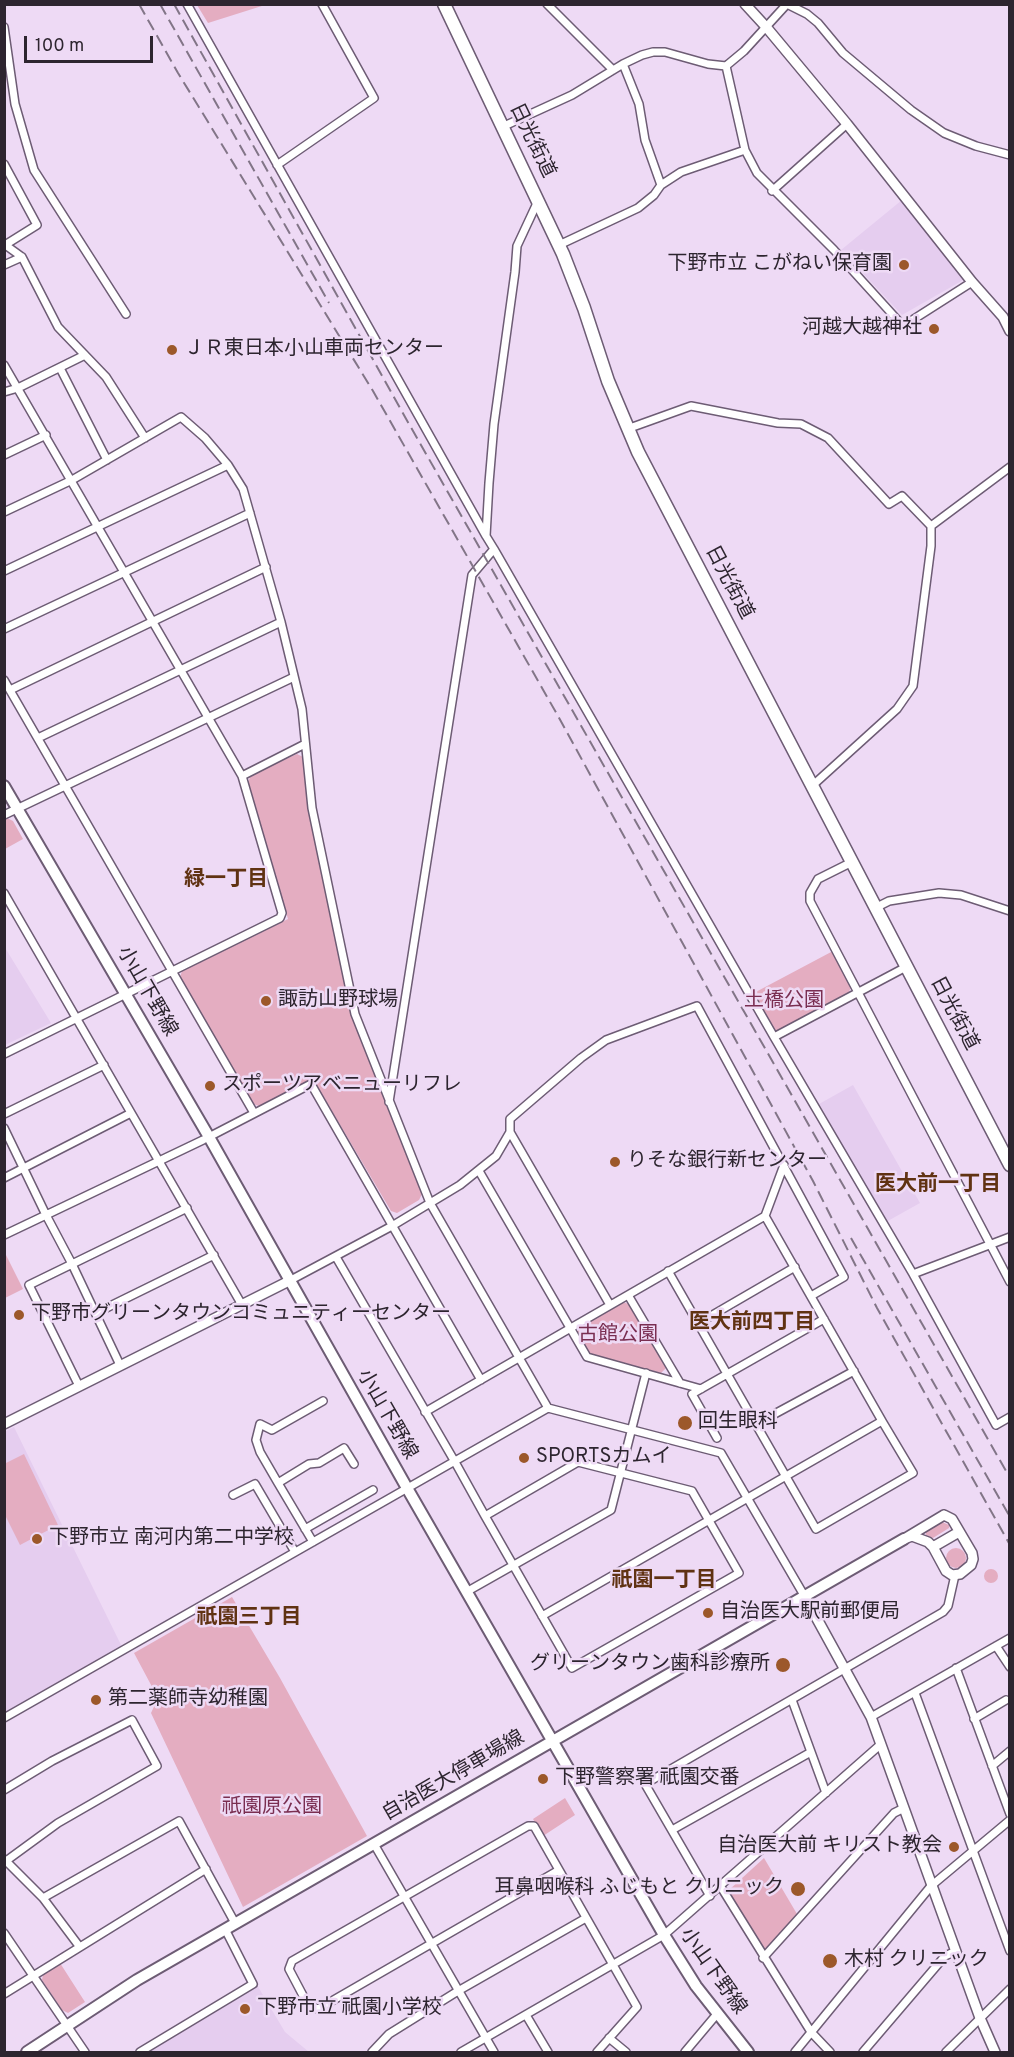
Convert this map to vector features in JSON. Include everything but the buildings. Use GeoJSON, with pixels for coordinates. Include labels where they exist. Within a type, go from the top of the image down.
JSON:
{"type":"FeatureCollection","features":[{"type":"Feature","properties":{"kind":"highway","name":"日光街道"},"geometry":{"type":"LineString","coordinates":[[444,4],[559,244],[627,429],[1010,1165]]}},
{"type":"Feature","properties":{"kind":"main road","name":"小山下野線"},"geometry":{"type":"LineString","coordinates":[[4,786],[209,1137],[407,1488],[664,1935],[717,2014],[748,2052]]}},
{"type":"Feature","properties":{"kind":"main road","name":"自治医大停車場線"},"geometry":{"type":"LineString","coordinates":[[27,2052],[137,1980],[904,1539]]}},
{"type":"Feature","properties":{"kind":"street"},"geometry":{"type":"LineString","coordinates":[[187,4],[486,536],[913,1274],[996,1425],[1010,1417]]}},
{"type":"Feature","properties":{"kind":"street"},"geometry":{"type":"LineString","coordinates":[[277,165],[374,98],[322,4]]}},
{"type":"Feature","properties":{"kind":"street"},"geometry":{"type":"LineString","coordinates":[[547,4],[613,70]]}},
{"type":"Feature","properties":{"kind":"street"},"geometry":{"type":"LineString","coordinates":[[745,4],[847,124],[972,282],[1003,317],[1010,331]]}},
{"type":"Feature","properties":{"kind":"street"},"geometry":{"type":"LineString","coordinates":[[502,127],[564,99],[642,55],[660,51],[708,64],[726,66],[767,28],[787,4],[807,14],[818,23],[843,54],[911,110],[944,133],[976,146],[1010,155]]}},
{"type":"Feature","properties":{"kind":"street"},"geometry":{"type":"LineString","coordinates":[[4,27],[15,104],[34,170],[126,314]]}},
{"type":"Feature","properties":{"kind":"street"},"geometry":{"type":"LineString","coordinates":[[623,64],[639,104],[645,140],[661,185]]}},
{"type":"Feature","properties":{"kind":"street"},"geometry":{"type":"LineString","coordinates":[[726,66],[746,150],[757,173],[772,191],[834,250],[903,326],[972,282]]}},
{"type":"Feature","properties":{"kind":"street"},"geometry":{"type":"LineString","coordinates":[[772,191],[847,124]]}},
{"type":"Feature","properties":{"kind":"street"},"geometry":{"type":"LineString","coordinates":[[559,244],[638,208],[654,195],[661,185],[681,172],[746,150]]}},
{"type":"Feature","properties":{"kind":"street"},"geometry":{"type":"LineString","coordinates":[[4,164],[37,225],[5,245],[22,257],[58,327],[106,377],[145,438]]}},
{"type":"Feature","properties":{"kind":"street"},"geometry":{"type":"LineString","coordinates":[[486,536],[494,424],[517,246],[538,201]]}},
{"type":"Feature","properties":{"kind":"street"},"geometry":{"type":"LineString","coordinates":[[4,265],[22,257]]}},
{"type":"Feature","properties":{"kind":"street"},"geometry":{"type":"LineString","coordinates":[[4,392],[18,388],[85,355]]}},
{"type":"Feature","properties":{"kind":"street"},"geometry":{"type":"LineString","coordinates":[[4,365],[242,776],[282,913],[280,918],[4,1054]]}},
{"type":"Feature","properties":{"kind":"street"},"geometry":{"type":"LineString","coordinates":[[60,368],[106,460]]}},
{"type":"Feature","properties":{"kind":"street"},"geometry":{"type":"LineString","coordinates":[[627,429],[691,406],[778,423],[801,424],[828,438],[889,504],[902,496],[931,526],[931,546],[913,686],[897,709],[813,786]]}},
{"type":"Feature","properties":{"kind":"street"},"geometry":{"type":"LineString","coordinates":[[4,512],[72,480],[181,417],[206,438],[228,465],[243,489],[281,622],[302,709],[312,808],[355,1014],[430,1203],[548,1408]]}},
{"type":"Feature","properties":{"kind":"street"},"geometry":{"type":"LineString","coordinates":[[4,455],[46,435]]}},
{"type":"Feature","properties":{"kind":"street"},"geometry":{"type":"LineString","coordinates":[[4,571],[228,465]]}},
{"type":"Feature","properties":{"kind":"street"},"geometry":{"type":"LineString","coordinates":[[931,526],[1010,467]]}},
{"type":"Feature","properties":{"kind":"street"},"geometry":{"type":"LineString","coordinates":[[4,629],[250,513]]}},
{"type":"Feature","properties":{"kind":"street"},"geometry":{"type":"LineString","coordinates":[[389,1102],[472,574],[494,549]]}},
{"type":"Feature","properties":{"kind":"street"},"geometry":{"type":"LineString","coordinates":[[10,690],[266,567]]}},
{"type":"Feature","properties":{"kind":"street"},"geometry":{"type":"LineString","coordinates":[[38,738],[281,622]]}},
{"type":"Feature","properties":{"kind":"street"},"geometry":{"type":"LineString","coordinates":[[4,815],[294,677]]}},
{"type":"Feature","properties":{"kind":"street"},"geometry":{"type":"LineString","coordinates":[[4,680],[254,1113]]}},
{"type":"Feature","properties":{"kind":"street"},"geometry":{"type":"LineString","coordinates":[[242,776],[305,744]]}},
{"type":"Feature","properties":{"kind":"street"},"geometry":{"type":"LineString","coordinates":[[852,862],[818,879],[810,893],[810,901],[1010,1282]]}},
{"type":"Feature","properties":{"kind":"street"},"geometry":{"type":"LineString","coordinates":[[4,893],[242,1305]]}},
{"type":"Feature","properties":{"kind":"street"},"geometry":{"type":"LineString","coordinates":[[875,908],[889,901],[939,893],[961,895],[1010,911]]}},
{"type":"Feature","properties":{"kind":"street"},"geometry":{"type":"LineString","coordinates":[[774,1037],[906,967]]}},
{"type":"Feature","properties":{"kind":"street"},"geometry":{"type":"LineString","coordinates":[[610,1305],[510,1132],[510,1119],[581,1058],[606,1040],[697,1006],[844,1277],[811,1296]]}},
{"type":"Feature","properties":{"kind":"street"},"geometry":{"type":"LineString","coordinates":[[4,1114],[104,1065]]}},
{"type":"Feature","properties":{"kind":"street"},"geometry":{"type":"LineString","coordinates":[[4,1235],[209,1137],[311,1084],[481,1380]]}},
{"type":"Feature","properties":{"kind":"street"},"geometry":{"type":"LineString","coordinates":[[4,1178],[131,1113]]}},
{"type":"Feature","properties":{"kind":"street"},"geometry":{"type":"LineString","coordinates":[[4,1128],[120,1365]]}},
{"type":"Feature","properties":{"kind":"street"},"geometry":{"type":"LineString","coordinates":[[4,1424],[242,1305],[392,1226],[479,1171],[496,1156],[510,1132]]}},
{"type":"Feature","properties":{"kind":"street"},"geometry":{"type":"LineString","coordinates":[[426,1412],[765,1216],[784,1165]]}},
{"type":"Feature","properties":{"kind":"street"},"geometry":{"type":"LineString","coordinates":[[479,1171],[587,1357],[701,1389]]}},
{"type":"Feature","properties":{"kind":"street"},"geometry":{"type":"LineString","coordinates":[[79,1386],[29,1285],[187,1208]]}},
{"type":"Feature","properties":{"kind":"street"},"geometry":{"type":"LineString","coordinates":[[668,1272],[816,1529],[913,1473],[765,1216]]}},
{"type":"Feature","properties":{"kind":"street"},"geometry":{"type":"LineString","coordinates":[[913,1274],[1010,1237]]}},
{"type":"Feature","properties":{"kind":"street"},"geometry":{"type":"LineString","coordinates":[[96,1313],[214,1256]]}},
{"type":"Feature","properties":{"kind":"street"},"geometry":{"type":"LineString","coordinates":[[336,1257],[572,1668],[739,1573],[692,1491],[578,1461],[485,1516]]}},
{"type":"Feature","properties":{"kind":"street"},"geometry":{"type":"LineString","coordinates":[[698,1324],[795,1267]]}},
{"type":"Feature","properties":{"kind":"street"},"geometry":{"type":"LineString","coordinates":[[628,1295],[680,1383]]}},
{"type":"Feature","properties":{"kind":"street"},"geometry":{"type":"LineString","coordinates":[[717,1438],[692,1394],[824,1319]]}},
{"type":"Feature","properties":{"kind":"street"},"geometry":{"type":"LineString","coordinates":[[756,1424],[854,1371]]}},
{"type":"Feature","properties":{"kind":"street"},"geometry":{"type":"LineString","coordinates":[[468,1591],[611,1510],[646,1373]]}},
{"type":"Feature","properties":{"kind":"street"},"geometry":{"type":"LineString","coordinates":[[313,1542],[260,1452],[256,1440],[260,1424],[272,1430],[323,1401]]}},
{"type":"Feature","properties":{"kind":"street"},"geometry":{"type":"LineString","coordinates":[[4,1718],[548,1408],[721,1453],[871,1717],[980,2018],[995,2052]]}},
{"type":"Feature","properties":{"kind":"street"},"geometry":{"type":"LineString","coordinates":[[542,1616],[882,1421]]}},
{"type":"Feature","properties":{"kind":"street"},"geometry":{"type":"LineString","coordinates":[[278,1483],[309,1464],[319,1463],[344,1448],[354,1464]]}},
{"type":"Feature","properties":{"kind":"street"},"geometry":{"type":"LineString","coordinates":[[233,1495],[255,1484],[295,1552]]}},
{"type":"Feature","properties":{"kind":"street"},"geometry":{"type":"LineString","coordinates":[[305,1529],[373,1490]]}},
{"type":"Feature","properties":{"kind":"street"},"geometry":{"type":"LineString","coordinates":[[904,1539],[944,1515],[952,1519],[973,1559],[969,1568],[955,1575]]}},
{"type":"Feature","properties":{"kind":"street"},"geometry":{"type":"LineString","coordinates":[[933,1547],[959,1532]]}},
{"type":"Feature","properties":{"kind":"street"},"geometry":{"type":"LineString","coordinates":[[904,1539],[917,1537],[933,1547],[946,1571],[955,1575]]}},
{"type":"Feature","properties":{"kind":"street"},"geometry":{"type":"LineString","coordinates":[[710,1896],[645,1784],[943,1612],[948,1606],[955,1575]]}},
{"type":"Feature","properties":{"kind":"street"},"geometry":{"type":"LineString","coordinates":[[871,1717],[1010,1638]]}},
{"type":"Feature","properties":{"kind":"street"},"geometry":{"type":"LineString","coordinates":[[996,1646],[1010,1667]]}},
{"type":"Feature","properties":{"kind":"street"},"geometry":{"type":"LineString","coordinates":[[956,1668],[1010,1814]]}},
{"type":"Feature","properties":{"kind":"street"},"geometry":{"type":"LineString","coordinates":[[915,1693],[1010,1951]]}},
{"type":"Feature","properties":{"kind":"street"},"geometry":{"type":"LineString","coordinates":[[792,1700],[826,1793]]}},
{"type":"Feature","properties":{"kind":"street"},"geometry":{"type":"LineString","coordinates":[[974,1719],[1006,1700]]}},
{"type":"Feature","properties":{"kind":"street"},"geometry":{"type":"LineString","coordinates":[[4,1790],[52,1761],[132,1720],[157,1766],[58,1823],[5,1860],[43,1898],[79,1946]]}},
{"type":"Feature","properties":{"kind":"street"},"geometry":{"type":"LineString","coordinates":[[461,2052],[664,1935],[880,1745]]}},
{"type":"Feature","properties":{"kind":"street"},"geometry":{"type":"LineString","coordinates":[[992,1766],[1010,1750]]}},
{"type":"Feature","properties":{"kind":"street"},"geometry":{"type":"LineString","coordinates":[[672,1830],[811,1752]]}},
{"type":"Feature","properties":{"kind":"street"},"geometry":{"type":"LineString","coordinates":[[763,1958],[894,1813],[904,1808]]}},
{"type":"Feature","properties":{"kind":"street"},"geometry":{"type":"LineString","coordinates":[[795,2052],[932,1886],[1010,1820]]}},
{"type":"Feature","properties":{"kind":"street"},"geometry":{"type":"LineString","coordinates":[[43,1898],[179,1821],[235,1923]]}},
{"type":"Feature","properties":{"kind":"street"},"geometry":{"type":"LineString","coordinates":[[559,1870],[318,2009],[308,2005],[289,1969],[292,1961],[528,1826],[534,1826],[637,2007],[597,2052]]}},
{"type":"Feature","properties":{"kind":"street"},"geometry":{"type":"LineString","coordinates":[[374,1844],[494,2052]]}},
{"type":"Feature","properties":{"kind":"street"},"geometry":{"type":"LineString","coordinates":[[4,1994],[206,1869]]}},
{"type":"Feature","properties":{"kind":"street"},"geometry":{"type":"LineString","coordinates":[[721,1887],[811,2032],[830,2052]]}},
{"type":"Feature","properties":{"kind":"street"},"geometry":{"type":"LineString","coordinates":[[372,2052],[389,2034],[458,1991],[586,1918]]}},
{"type":"Feature","properties":{"kind":"street"},"geometry":{"type":"LineString","coordinates":[[140,2052],[253,1984],[225,1929]]}},
{"type":"Feature","properties":{"kind":"street"},"geometry":{"type":"LineString","coordinates":[[4,1933],[85,2052]]}},
{"type":"Feature","properties":{"kind":"street"},"geometry":{"type":"LineString","coordinates":[[862,2052],[945,1956],[956,1951]]}},
{"type":"Feature","properties":{"kind":"street"},"geometry":{"type":"LineString","coordinates":[[946,2052],[1010,1989]]}},
{"type":"Feature","properties":{"kind":"street"},"geometry":{"type":"LineString","coordinates":[[685,2052],[717,2014]]}},
{"type":"Feature","properties":{"kind":"street"},"geometry":{"type":"LineString","coordinates":[[526,2015],[548,2052]]}},
{"type":"Feature","properties":{"kind":"street"},"geometry":{"type":"LineString","coordinates":[[609,2038],[626,2052]]}},
{"type":"Feature","properties":{"kind":"shaded area","name":"下野市立 こがねい保育園"},"geometry":{"type":"Polygon","coordinates":[[[902,200],[965,279],[902,315],[841,250],[902,200]]]}},
{"type":"Feature","properties":{"kind":"shaded area"},"geometry":{"type":"Polygon","coordinates":[[[4,946],[51,1023],[5,1045],[4,1045],[4,946]]]}},
{"type":"Feature","properties":{"kind":"shaded area"},"geometry":{"type":"Polygon","coordinates":[[[853,1085],[920,1203],[886,1222],[819,1104],[853,1085]]]}},
{"type":"Feature","properties":{"kind":"shaded area","name":"下野市立 南河内第二中学校"},"geometry":{"type":"Polygon","coordinates":[[[14,1427],[122,1647],[5,1717],[4,1432],[14,1427]]]}},
{"type":"Feature","properties":{"kind":"shaded area","name":"下野市立 祇園小学校"},"geometry":{"type":"Polygon","coordinates":[[[257,1985],[285,2032],[309,2052],[147,2052],[257,1985]]]}},
{"type":"Feature","properties":{"kind":"green space"},"geometry":{"type":"Polygon","coordinates":[[[197,5],[265,5],[208,23],[197,5]]]}},
{"type":"Feature","properties":{"kind":"green space"},"geometry":{"type":"Polygon","coordinates":[[[297,754],[303,757],[309,809],[352,1015],[422,1194],[419,1200],[397,1213],[391,1211],[313,1079],[259,1106],[253,1104],[180,977],[182,971],[288,919],[248,782],[251,775],[297,754]]]}},
{"type":"Feature","properties":{"kind":"green space"},"geometry":{"type":"Polygon","coordinates":[[[5,819],[13,821],[23,839],[5,849],[5,819]]]}},
{"type":"Feature","properties":{"kind":"green space","name":"土橋公園"},"geometry":{"type":"Polygon","coordinates":[[[833,951],[851,987],[849,992],[777,1031],[771,1029],[752,994],[833,951]]]}},
{"type":"Feature","properties":{"kind":"green space"},"geometry":{"type":"Polygon","coordinates":[[[4,1251],[23,1289],[5,1298],[4,1298],[4,1251]]]}},
{"type":"Feature","properties":{"kind":"green space","name":"古館公園"},"geometry":{"type":"Polygon","coordinates":[[[622,1302],[629,1304],[666,1368],[661,1373],[589,1354],[577,1333],[579,1327],[622,1302]]]}},
{"type":"Feature","properties":{"kind":"green space"},"geometry":{"type":"Polygon","coordinates":[[[24,1454],[58,1525],[20,1545],[5,1515],[4,1460],[6,1463],[24,1454]]]}},
{"type":"Feature","properties":{"kind":"green space"},"geometry":{"type":"Polygon","coordinates":[[[942,1522],[949,1525],[949,1528],[933,1538],[926,1535],[926,1532],[942,1522]]]}},
{"type":"Feature","properties":{"kind":"green space"},"geometry":{"type":"Polygon","coordinates":[[[956,1548],[963,1551],[966,1558],[963,1565],[956,1568],[949,1565],[946,1558],[949,1551],[956,1548]]]}},
{"type":"Feature","properties":{"kind":"green space"},"geometry":{"type":"Polygon","coordinates":[[[988,1569],[994,1569],[998,1576],[994,1583],[988,1583],[984,1579],[984,1573],[988,1569]]]}},
{"type":"Feature","properties":{"kind":"green space","name":"祇園原公園"},"geometry":{"type":"Polygon","coordinates":[[[232,1597],[280,1678],[367,1836],[243,1907],[151,1713],[158,1698],[134,1653],[232,1597]]]}},
{"type":"Feature","properties":{"kind":"green space"},"geometry":{"type":"Polygon","coordinates":[[[565,1798],[575,1815],[543,1836],[533,1819],[565,1798]]]}},
{"type":"Feature","properties":{"kind":"green space"},"geometry":{"type":"Polygon","coordinates":[[[764,1858],[797,1914],[765,1948],[761,1947],[729,1895],[729,1890],[764,1858]]]}},
{"type":"Feature","properties":{"kind":"green space"},"geometry":{"type":"Polygon","coordinates":[[[60,1963],[85,2002],[68,2013],[62,2010],[42,1980],[43,1974],[60,1963]]]}},
{"type":"Feature","properties":{"kind":"railway"},"geometry":{"type":"LineString","coordinates":[[139,4],[178,73],[373,391],[558,716],[813,1181],[877,1308],[1010,1545]]}},
{"type":"Feature","properties":{"kind":"railway"},"geometry":{"type":"LineString","coordinates":[[160,4],[329,303]]}},
{"type":"Feature","properties":{"kind":"railway"},"geometry":{"type":"LineString","coordinates":[[174,4],[409,424],[1010,1478]]}},
{"type":"Feature","properties":{"kind":"railway"},"geometry":{"type":"LineString","coordinates":[[851,1238],[1010,1517]]}},
{"type":"Feature","properties":{"kind":"place","name":"下野市立 こがねい保育園"},"geometry":{"type":"Point","coordinates":[904,265]}},
{"type":"Feature","properties":{"kind":"place","name":"河越大越神社"},"geometry":{"type":"Point","coordinates":[934,329]}},
{"type":"Feature","properties":{"kind":"place","name":"ＪＲ東日本小山車両センター"},"geometry":{"type":"Point","coordinates":[172,350]}},
{"type":"Feature","properties":{"kind":"place","name":"諏訪山野球場"},"geometry":{"type":"Point","coordinates":[266,1001]}},
{"type":"Feature","properties":{"kind":"place","name":"スポーツアベニューリフレ"},"geometry":{"type":"Point","coordinates":[210,1086]}},
{"type":"Feature","properties":{"kind":"place","name":"りそな銀行新センター"},"geometry":{"type":"Point","coordinates":[615,1162]}},
{"type":"Feature","properties":{"kind":"place","name":"下野市グリーンタウンコミュニティーセンター"},"geometry":{"type":"Point","coordinates":[19,1315]}},
{"type":"Feature","properties":{"kind":"place","name":"回生眼科"},"geometry":{"type":"Point","coordinates":[685,1423]}},
{"type":"Feature","properties":{"kind":"place","name":"SPORTSカムイ"},"geometry":{"type":"Point","coordinates":[524,1458]}},
{"type":"Feature","properties":{"kind":"place","name":"下野市立 南河内第二中学校"},"geometry":{"type":"Point","coordinates":[37,1539]}},
{"type":"Feature","properties":{"kind":"place","name":"自治医大駅前郵便局"},"geometry":{"type":"Point","coordinates":[708,1613]}},
{"type":"Feature","properties":{"kind":"place","name":"グリーンタウン歯科診療所"},"geometry":{"type":"Point","coordinates":[783,1665]}},
{"type":"Feature","properties":{"kind":"place","name":"第二薬師寺幼稚園"},"geometry":{"type":"Point","coordinates":[96,1700]}},
{"type":"Feature","properties":{"kind":"place","name":"下野警察署 祇園交番"},"geometry":{"type":"Point","coordinates":[543,1779]}},
{"type":"Feature","properties":{"kind":"place","name":"自治医大前 キリスト教会"},"geometry":{"type":"Point","coordinates":[954,1847]}},
{"type":"Feature","properties":{"kind":"place","name":"耳鼻咽喉科 ふじもと クリニック"},"geometry":{"type":"Point","coordinates":[798,1889]}},
{"type":"Feature","properties":{"kind":"place","name":"木村 クリニック"},"geometry":{"type":"Point","coordinates":[830,1961]}},
{"type":"Feature","properties":{"kind":"place","name":"下野市立 祇園小学校"},"geometry":{"type":"Point","coordinates":[245,2009]}},
{"type":"Feature","properties":{"kind":"district","name":"緑一丁目"},"geometry":{"type":"Point","coordinates":[226,881]}},
{"type":"Feature","properties":{"kind":"district","name":"医大前一丁目"},"geometry":{"type":"Point","coordinates":[938,1186]}},
{"type":"Feature","properties":{"kind":"district","name":"医大前四丁目"},"geometry":{"type":"Point","coordinates":[752,1324]}},
{"type":"Feature","properties":{"kind":"district","name":"祇園一丁目"},"geometry":{"type":"Point","coordinates":[664,1582]}},
{"type":"Feature","properties":{"kind":"district","name":"祇園三丁目"},"geometry":{"type":"Point","coordinates":[249,1619]}}]}
